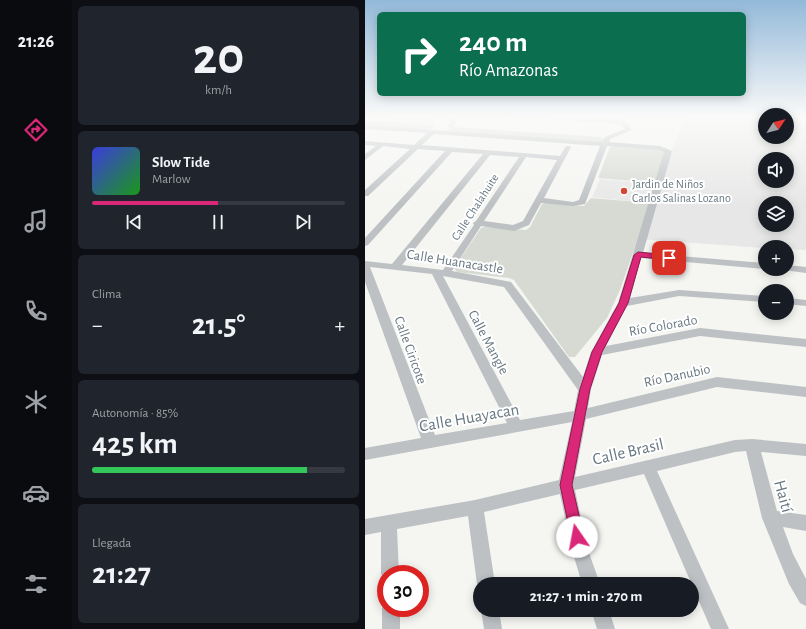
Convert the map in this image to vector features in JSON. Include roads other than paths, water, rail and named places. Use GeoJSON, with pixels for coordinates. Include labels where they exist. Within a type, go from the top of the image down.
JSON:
{"type":"FeatureCollection","features":[{"type":"Feature","properties":{"kind":"street"},"geometry":{"type":"LineString","coordinates":[[365,158],[379,146]]}},
{"type":"Feature","properties":{"kind":"street"},"geometry":{"type":"LineString","coordinates":[[409,146],[562,158]]}},
{"type":"Feature","properties":{"kind":"street"},"geometry":{"type":"LineString","coordinates":[[477,223],[519,227],[528,221],[568,146]]}},
{"type":"Feature","properties":{"kind":"street"},"geometry":{"type":"LineString","coordinates":[[539,200],[573,204],[582,202],[604,146]]}},
{"type":"Feature","properties":{"kind":"street"},"geometry":{"type":"LineString","coordinates":[[589,577],[580,550],[566,485],[585,389],[597,352],[623,303],[638,255],[653,196],[668,152],[665,149],[647,146]]}},
{"type":"Feature","properties":{"kind":"street"},"geometry":{"type":"LineString","coordinates":[[365,194],[416,147]]}},
{"type":"Feature","properties":{"kind":"street"},"geometry":{"type":"LineString","coordinates":[[365,242],[451,149]]}},
{"type":"Feature","properties":{"kind":"street"},"geometry":{"type":"LineString","coordinates":[[395,267],[488,152]]}},
{"type":"Feature","properties":{"kind":"street","name":"Calle Chalahuite"},"geometry":{"type":"LineString","coordinates":[[441,273],[524,155]]}},
{"type":"Feature","properties":{"kind":"street"},"geometry":{"type":"LineString","coordinates":[[638,255],[758,265]]}},
{"type":"Feature","properties":{"kind":"street","name":"Calle Huanacastle"},"geometry":{"type":"LineString","coordinates":[[365,264],[441,273],[509,285],[585,389]]}},
{"type":"Feature","properties":{"kind":"street","name":"Calle Ciricote"},"geometry":{"type":"LineString","coordinates":[[365,268],[429,442]]}},
{"type":"Feature","properties":{"kind":"street"},"geometry":{"type":"LineString","coordinates":[[794,269],[806,270]]}},
{"type":"Feature","properties":{"kind":"street","name":"Calle Mangle"},"geometry":{"type":"LineString","coordinates":[[441,273],[516,426]]}},
{"type":"Feature","properties":{"kind":"street"},"geometry":{"type":"LineString","coordinates":[[623,303],[693,293],[758,298]]}},
{"type":"Feature","properties":{"kind":"street"},"geometry":{"type":"LineString","coordinates":[[794,302],[806,303]]}},
{"type":"Feature","properties":{"kind":"street","name":"Río Colorado"},"geometry":{"type":"LineString","coordinates":[[597,352],[700,332],[806,343]]}},
{"type":"Feature","properties":{"kind":"street","name":"Río Danubio"},"geometry":{"type":"LineString","coordinates":[[580,415],[717,382],[806,392]]}},
{"type":"Feature","properties":{"kind":"street","name":"Calle Huayacan"},"geometry":{"type":"LineString","coordinates":[[365,454],[580,415]]}},
{"type":"Feature","properties":{"kind":"street","name":"Calle Brasil"},"geometry":{"type":"LineString","coordinates":[[365,527],[475,507],[735,446],[752,445],[806,450]]}},
{"type":"Feature","properties":{"kind":"street","name":"Haití"},"geometry":{"type":"LineString","coordinates":[[752,445],[770,518],[787,562],[806,597]]}},
{"type":"Feature","properties":{"kind":"street"},"geometry":{"type":"LineString","coordinates":[[648,466],[720,629]]}},
{"type":"Feature","properties":{"kind":"street"},"geometry":{"type":"LineString","coordinates":[[475,507],[485,577]]}},
{"type":"Feature","properties":{"kind":"street"},"geometry":{"type":"LineString","coordinates":[[770,518],[806,523]]}},
{"type":"Feature","properties":{"kind":"street"},"geometry":{"type":"LineString","coordinates":[[389,523],[390,565]]}},
{"type":"Feature","properties":{"kind":"street"},"geometry":{"type":"LineString","coordinates":[[391,617],[391,629]]}},
{"type":"Feature","properties":{"kind":"street"},"geometry":{"type":"LineString","coordinates":[[491,617],[493,629]]}},
{"type":"Feature","properties":{"kind":"street"},"geometry":{"type":"LineString","coordinates":[[602,617],[606,629]]}},
{"type":"Feature","properties":{"kind":"place","name":"Jardin de Niños Carlos Salinas Lozano"},"geometry":{"type":"Point","coordinates":[624,191]}}]}
